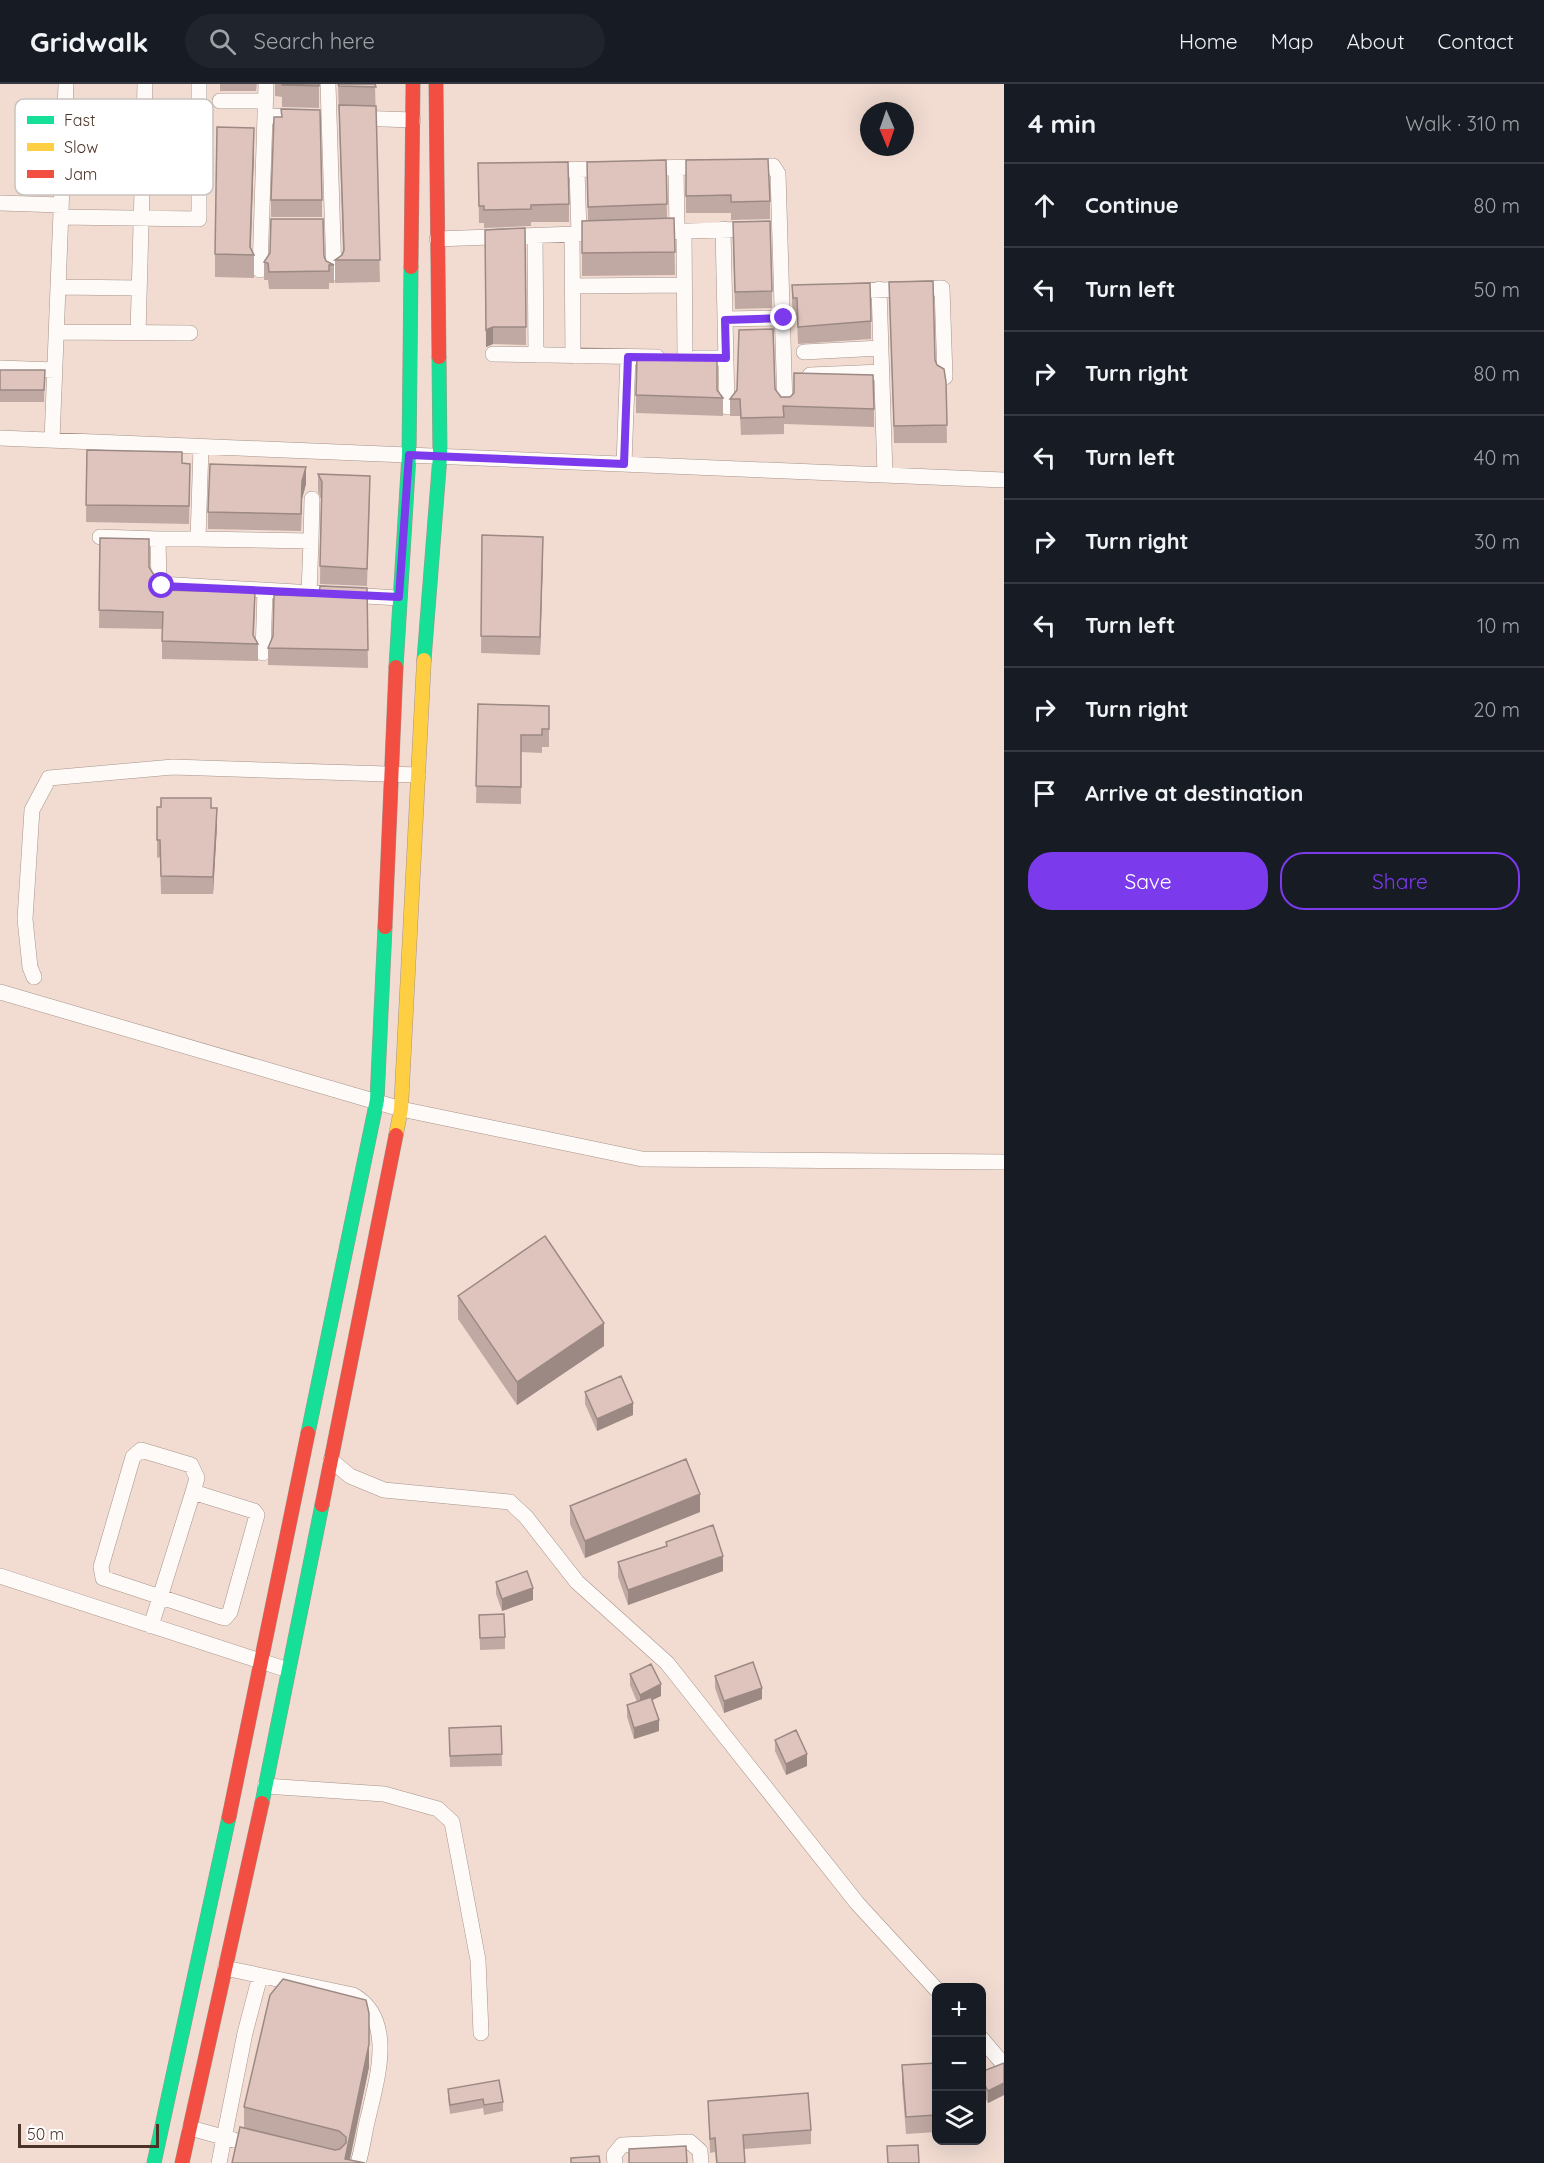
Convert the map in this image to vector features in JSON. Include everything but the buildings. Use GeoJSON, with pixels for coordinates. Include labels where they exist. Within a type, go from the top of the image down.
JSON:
{"type":"FeatureCollection","features":[{"type":"Feature","properties":{"kind":"street"},"geometry":{"type":"LineString","coordinates":[[65,99],[66,84]]}},
{"type":"Feature","properties":{"kind":"street"},"geometry":{"type":"LineString","coordinates":[[145,84],[145,99]]}},
{"type":"Feature","properties":{"kind":"street"},"geometry":{"type":"LineString","coordinates":[[260,270],[267,227],[258,141],[265,109],[266,84]]}},
{"type":"Feature","properties":{"kind":"street"},"geometry":{"type":"LineString","coordinates":[[328,84],[326,227],[334,273]]}},
{"type":"Feature","properties":{"kind":"street"},"geometry":{"type":"LineString","coordinates":[[154,2163],[261,1662],[377,1100],[393,776],[399,597],[409,455],[413,84]]}},
{"type":"Feature","properties":{"kind":"street"},"geometry":{"type":"LineString","coordinates":[[182,2163],[265,1786],[401,1109],[428,585],[440,456],[436,84]]}},
{"type":"Feature","properties":{"kind":"street"},"geometry":{"type":"LineString","coordinates":[[220,101],[328,117],[413,120]]}},
{"type":"Feature","properties":{"kind":"street"},"geometry":{"type":"LineString","coordinates":[[530,171],[773,166],[776,169],[780,228],[785,406]]}},
{"type":"Feature","properties":{"kind":"street"},"geometry":{"type":"LineString","coordinates":[[676,168],[684,285],[685,357]]}},
{"type":"Feature","properties":{"kind":"street"},"geometry":{"type":"LineString","coordinates":[[573,356],[572,286],[577,170]]}},
{"type":"Feature","properties":{"kind":"street"},"geometry":{"type":"LineString","coordinates":[[52,440],[62,195]]}},
{"type":"Feature","properties":{"kind":"street"},"geometry":{"type":"LineString","coordinates":[[138,333],[142,195]]}},
{"type":"Feature","properties":{"kind":"street"},"geometry":{"type":"LineString","coordinates":[[0,203],[141,219],[193,220],[200,215],[200,195]]}},
{"type":"Feature","properties":{"kind":"street"},"geometry":{"type":"LineString","coordinates":[[645,232],[780,228]]}},
{"type":"Feature","properties":{"kind":"street"},"geometry":{"type":"LineString","coordinates":[[723,229],[727,407]]}},
{"type":"Feature","properties":{"kind":"street"},"geometry":{"type":"LineString","coordinates":[[437,239],[623,233]]}},
{"type":"Feature","properties":{"kind":"street"},"geometry":{"type":"LineString","coordinates":[[535,236],[536,355]]}},
{"type":"Feature","properties":{"kind":"street"},"geometry":{"type":"LineString","coordinates":[[572,286],[684,285]]}},
{"type":"Feature","properties":{"kind":"street"},"geometry":{"type":"LineString","coordinates":[[58,287],[139,288]]}},
{"type":"Feature","properties":{"kind":"street"},"geometry":{"type":"LineString","coordinates":[[836,291],[942,288],[945,377]]}},
{"type":"Feature","properties":{"kind":"street"},"geometry":{"type":"LineString","coordinates":[[879,289],[885,475]]}},
{"type":"Feature","properties":{"kind":"street"},"geometry":{"type":"LineString","coordinates":[[725,320],[784,318]]}},
{"type":"Feature","properties":{"kind":"street"},"geometry":{"type":"LineString","coordinates":[[57,332],[189,333]]}},
{"type":"Feature","properties":{"kind":"street"},"geometry":{"type":"LineString","coordinates":[[804,352],[881,348]]}},
{"type":"Feature","properties":{"kind":"street"},"geometry":{"type":"LineString","coordinates":[[493,354],[726,358]]}},
{"type":"Feature","properties":{"kind":"street"},"geometry":{"type":"LineString","coordinates":[[624,464],[628,357]]}},
{"type":"Feature","properties":{"kind":"street"},"geometry":{"type":"LineString","coordinates":[[0,368],[55,370]]}},
{"type":"Feature","properties":{"kind":"street"},"geometry":{"type":"LineString","coordinates":[[806,375],[882,372]]}},
{"type":"Feature","properties":{"kind":"street"},"geometry":{"type":"LineString","coordinates":[[0,438],[1004,480]]}},
{"type":"Feature","properties":{"kind":"street"},"geometry":{"type":"LineString","coordinates":[[198,539],[201,447]]}},
{"type":"Feature","properties":{"kind":"street"},"geometry":{"type":"LineString","coordinates":[[309,593],[312,500]]}},
{"type":"Feature","properties":{"kind":"street"},"geometry":{"type":"LineString","coordinates":[[100,537],[311,541]]}},
{"type":"Feature","properties":{"kind":"street"},"geometry":{"type":"LineString","coordinates":[[158,539],[158,581],[162,586],[399,597]]}},
{"type":"Feature","properties":{"kind":"street"},"geometry":{"type":"LineString","coordinates":[[263,653],[265,591]]}},
{"type":"Feature","properties":{"kind":"street"},"geometry":{"type":"LineString","coordinates":[[34,977],[30,967],[26,919],[32,810],[49,778],[173,767],[393,776],[418,775]]}},
{"type":"Feature","properties":{"kind":"street"},"geometry":{"type":"LineString","coordinates":[[0,992],[377,1100],[401,1109],[642,1159],[1004,1162]]}},
{"type":"Feature","properties":{"kind":"street"},"geometry":{"type":"LineString","coordinates":[[151,1626],[160,1598],[193,1492],[197,1478],[191,1465],[141,1450],[133,1456],[101,1573],[106,1580],[160,1598],[225,1618],[230,1612],[257,1515],[254,1511],[193,1492]]}},
{"type":"Feature","properties":{"kind":"street"},"geometry":{"type":"LineString","coordinates":[[330,1460],[351,1476],[384,1490],[510,1502],[526,1517],[577,1582],[667,1663],[857,1903],[932,1985]]}},
{"type":"Feature","properties":{"kind":"street"},"geometry":{"type":"LineString","coordinates":[[0,1576],[288,1671]]}},
{"type":"Feature","properties":{"kind":"street"},"geometry":{"type":"LineString","coordinates":[[265,1786],[384,1794],[438,1809],[452,1822],[478,1960],[481,2033]]}},
{"type":"Feature","properties":{"kind":"street"},"geometry":{"type":"LineString","coordinates":[[225,1968],[353,1995],[365,2002],[374,2015],[381,2049],[375,2091],[358,2163]]}},
{"type":"Feature","properties":{"kind":"street"},"geometry":{"type":"LineString","coordinates":[[219,2163],[245,2033],[260,1976]]}},
{"type":"Feature","properties":{"kind":"street"},"geometry":{"type":"LineString","coordinates":[[986,2044],[1004,2065]]}},
{"type":"Feature","properties":{"kind":"street"},"geometry":{"type":"LineString","coordinates":[[190,2128],[244,2142]]}},
{"type":"Feature","properties":{"kind":"street"},"geometry":{"type":"LineString","coordinates":[[615,2163],[614,2155],[622,2145],[690,2142],[700,2151],[701,2163]]}},
{"type":"Feature","properties":{"kind":"traffic: fast"},"geometry":{"type":"LineString","coordinates":[[396,667],[409,455],[411,267]]}},
{"type":"Feature","properties":{"kind":"traffic: fast"},"geometry":{"type":"LineString","coordinates":[[424,660],[440,456],[439,357]]}},
{"type":"Feature","properties":{"kind":"traffic: fast"},"geometry":{"type":"LineString","coordinates":[[308,1433],[377,1100],[385,927]]}},
{"type":"Feature","properties":{"kind":"traffic: fast"},"geometry":{"type":"LineString","coordinates":[[262,1803],[322,1505]]}},
{"type":"Feature","properties":{"kind":"traffic: fast"},"geometry":{"type":"LineString","coordinates":[[154,2163],[229,1817]]}},
{"type":"Feature","properties":{"kind":"traffic: slow"},"geometry":{"type":"LineString","coordinates":[[396,1135],[401,1109],[424,660]]}},
{"type":"Feature","properties":{"kind":"traffic: jam"},"geometry":{"type":"LineString","coordinates":[[411,267],[413,84]]}},
{"type":"Feature","properties":{"kind":"traffic: jam"},"geometry":{"type":"LineString","coordinates":[[436,84],[439,357]]}},
{"type":"Feature","properties":{"kind":"traffic: jam"},"geometry":{"type":"LineString","coordinates":[[385,927],[396,667]]}},
{"type":"Feature","properties":{"kind":"traffic: jam"},"geometry":{"type":"LineString","coordinates":[[322,1505],[396,1135]]}},
{"type":"Feature","properties":{"kind":"traffic: jam"},"geometry":{"type":"LineString","coordinates":[[229,1817],[308,1433]]}},
{"type":"Feature","properties":{"kind":"traffic: jam"},"geometry":{"type":"LineString","coordinates":[[182,2163],[262,1803]]}},
{"type":"Feature","properties":{"kind":"route"},"geometry":{"type":"LineString","coordinates":[[162,586],[399,597],[409,455],[624,464],[628,357],[726,358],[725,320],[784,318]]}}]}
